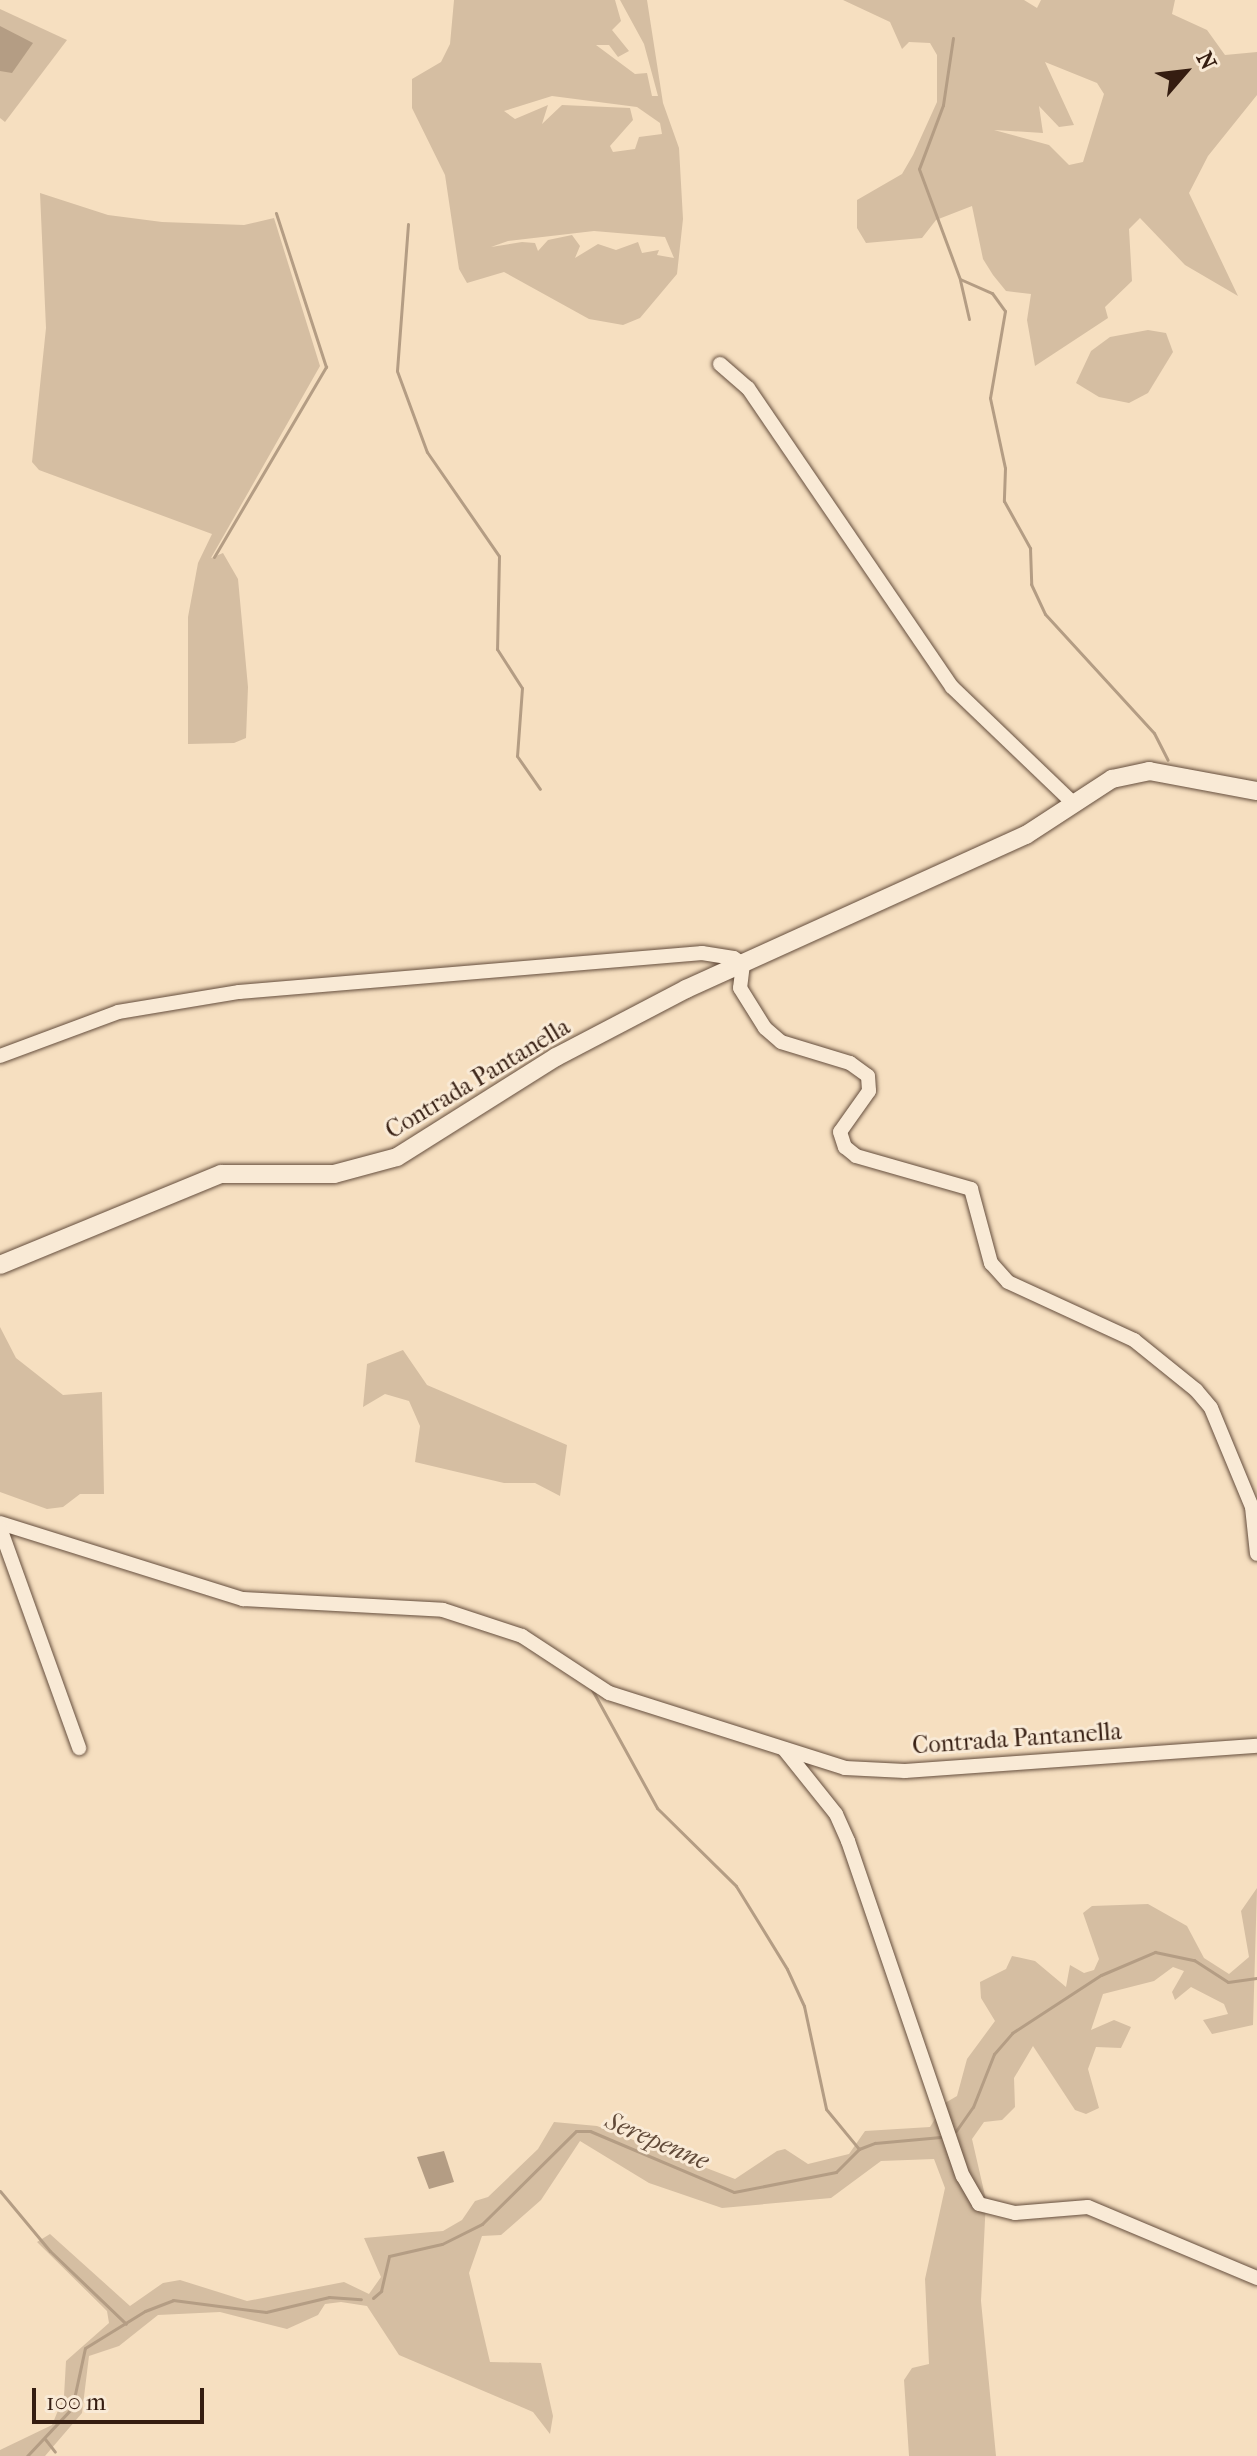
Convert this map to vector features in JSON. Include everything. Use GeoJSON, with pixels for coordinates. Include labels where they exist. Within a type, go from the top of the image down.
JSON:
{"type":"FeatureCollection","features":[{"type":"Feature","properties":{"kind":"street"},"geometry":{"type":"LineString","coordinates":[[720,364],[748,388],[952,687],[1074,804]]}},
{"type":"Feature","properties":{"kind":"street","name":"Contrada Pantanella"},"geometry":{"type":"LineString","coordinates":[[0,1265],[207,1178],[267,1171],[334,1174],[397,1157],[556,1057],[743,964],[1002,847],[1112,779],[1149,771],[1257,791]]}},
{"type":"Feature","properties":{"kind":"street"},"geometry":{"type":"LineString","coordinates":[[0,1056],[118,1012],[239,992],[702,953],[743,964],[740,988],[765,1028],[781,1042],[850,1063],[868,1076],[869,1091],[840,1132],[845,1147],[856,1156],[971,1189],[991,1263],[1008,1282],[1134,1340],[1203,1397],[1252,1507],[1257,1554]]}},
{"type":"Feature","properties":{"kind":"street"},"geometry":{"type":"LineString","coordinates":[[0,1525],[79,1748]]}},
{"type":"Feature","properties":{"kind":"street","name":"Contrada Pantanella"},"geometry":{"type":"LineString","coordinates":[[0,1525],[243,1599],[443,1610],[522,1636],[609,1693],[845,1768],[905,1771],[1257,1746]]}},
{"type":"Feature","properties":{"kind":"street"},"geometry":{"type":"LineString","coordinates":[[784,1749],[836,1814],[848,1841],[963,2176],[979,2204],[1015,2213],[1088,2207],[1257,2278]]}},
{"type":"Feature","properties":{"kind":"shaded area"},"geometry":{"type":"Polygon","coordinates":[[[454,0],[615,0],[621,21],[612,30],[629,51],[618,57],[609,45],[596,45],[635,74],[647,73],[652,96],[658,96],[644,44],[620,0],[647,0],[663,103],[679,148],[683,219],[677,274],[640,318],[623,325],[589,319],[504,272],[467,283],[459,269],[445,175],[412,108],[412,79],[441,62],[450,44],[454,0]],[[552,96],[504,111],[515,119],[548,105],[542,124],[562,105],[630,108],[633,120],[610,146],[613,152],[635,149],[639,137],[662,134],[660,123],[637,107],[552,96]],[[594,231],[508,241],[491,247],[535,243],[538,251],[548,240],[572,235],[580,246],[575,258],[598,244],[616,250],[638,242],[642,253],[659,250],[657,255],[674,258],[665,237],[594,231]]]}},
{"type":"Feature","properties":{"kind":"shaded area"},"geometry":{"type":"Polygon","coordinates":[[[843,0],[1024,0],[1037,8],[1041,0],[1175,0],[1172,14],[1207,30],[1225,55],[1257,52],[1257,95],[1208,156],[1189,193],[1238,296],[1185,265],[1140,218],[1129,229],[1132,281],[1105,307],[1108,318],[1035,366],[1027,320],[1031,294],[1006,291],[993,275],[983,259],[972,206],[936,220],[922,238],[866,243],[857,228],[857,200],[902,174],[937,102],[937,55],[930,43],[909,42],[902,49],[890,22],[843,0]],[[1045,62],[1074,125],[1059,127],[1039,106],[1043,133],[994,130],[1049,145],[1069,165],[1083,162],[1104,94],[1097,83],[1045,62]]]}},
{"type":"Feature","properties":{"kind":"shaded area"},"geometry":{"type":"Polygon","coordinates":[[[0,9],[67,40],[5,122],[0,118],[0,9]]]}},
{"type":"Feature","properties":{"kind":"shaded area"},"geometry":{"type":"Polygon","coordinates":[[[0,26],[33,43],[12,73],[0,71],[0,26]]]}},
{"type":"Feature","properties":{"kind":"shaded area"},"geometry":{"type":"Polygon","coordinates":[[[40,193],[108,215],[162,222],[244,225],[274,218],[320,366],[211,558],[223,553],[238,579],[248,687],[246,738],[234,743],[188,744],[188,617],[198,563],[212,534],[39,470],[32,462],[46,328],[40,193]]]}},
{"type":"Feature","properties":{"kind":"shaded area"},"geometry":{"type":"Polygon","coordinates":[[[1148,330],[1166,333],[1173,352],[1148,393],[1129,403],[1099,397],[1076,383],[1091,351],[1110,337],[1148,330]]]}},
{"type":"Feature","properties":{"kind":"shaded area"},"geometry":{"type":"Polygon","coordinates":[[[0,1327],[16,1358],[63,1395],[102,1392],[104,1494],[80,1494],[63,1507],[47,1509],[0,1492],[0,1327]]]}},
{"type":"Feature","properties":{"kind":"shaded area"},"geometry":{"type":"Polygon","coordinates":[[[403,1350],[427,1385],[567,1445],[560,1496],[535,1483],[504,1483],[415,1462],[420,1426],[409,1401],[385,1394],[363,1407],[367,1364],[403,1350]]]}},
{"type":"Feature","properties":{"kind":"shaded area"},"geometry":{"type":"Polygon","coordinates":[[[1257,1888],[1253,2025],[1212,2034],[1203,2020],[1228,2014],[1224,2004],[1191,1987],[1175,2000],[1172,1992],[1184,1971],[1173,1967],[1154,1981],[1103,1994],[1091,2030],[1114,2020],[1131,2027],[1121,2048],[1096,2047],[1088,2069],[1099,2108],[1086,2114],[1075,2110],[1033,2046],[1014,2078],[1015,2107],[1002,2120],[984,2122],[972,2139],[986,2200],[981,2301],[996,2456],[909,2456],[904,2380],[912,2368],[929,2364],[925,2279],[945,2188],[934,2159],[881,2161],[831,2198],[722,2208],[649,2183],[580,2141],[541,2200],[501,2235],[482,2236],[469,2273],[490,2362],[541,2363],[553,2416],[550,2434],[533,2412],[399,2355],[367,2306],[341,2302],[325,2304],[318,2315],[287,2329],[220,2312],[158,2315],[119,2346],[89,2356],[82,2413],[45,2456],[0,2456],[0,2450],[52,2425],[64,2396],[66,2361],[109,2323],[107,2311],[37,2242],[50,2234],[130,2306],[163,2283],[180,2280],[247,2301],[344,2282],[369,2294],[381,2277],[364,2238],[443,2231],[462,2220],[475,2201],[488,2197],[538,2149],[554,2122],[597,2126],[735,2179],[777,2151],[785,2149],[808,2164],[849,2154],[865,2131],[930,2127],[945,2103],[957,2096],[967,2059],[995,2021],[981,1998],[980,1982],[1006,1969],[1012,1956],[1035,1961],[1066,1987],[1070,1965],[1084,1973],[1094,1970],[1099,1959],[1083,1913],[1092,1906],[1148,1904],[1187,1926],[1204,1958],[1229,1974],[1249,1957],[1241,1911],[1257,1888]]]}},
{"type":"Feature","properties":{"kind":"shaded area"},"geometry":{"type":"Polygon","coordinates":[[[444,2151],[454,2182],[429,2189],[417,2157],[444,2151]]]}},
{"type":"Feature","properties":{"kind":"waterway"},"geometry":{"type":"LineString","coordinates":[[953,38],[943,105],[919,169],[960,279],[992,293],[1005,311],[990,398],[1005,468],[1004,501],[1030,548],[1031,584],[1045,614],[1154,733],[1168,760]]}},
{"type":"Feature","properties":{"kind":"waterway"},"geometry":{"type":"LineString","coordinates":[[214,557],[326,367],[276,213]]}},
{"type":"Feature","properties":{"kind":"waterway"},"geometry":{"type":"LineString","coordinates":[[408,224],[397,371],[427,452],[499,556],[497,649],[522,688],[517,756],[540,789]]}},
{"type":"Feature","properties":{"kind":"waterway"},"geometry":{"type":"LineString","coordinates":[[960,280],[969,319]]}},
{"type":"Feature","properties":{"kind":"waterway"},"geometry":{"type":"LineString","coordinates":[[590,1686],[657,1808],[736,1886],[787,1969],[804,2006],[826,2109],[859,2149]]}},
{"type":"Feature","properties":{"kind":"waterway","name":"Serepenne"},"geometry":{"type":"LineString","coordinates":[[956,2131],[973,2107],[994,2054],[1012,2033],[1101,1975],[1155,1952],[1194,1960],[1228,1982],[1257,1978]]}},
{"type":"Feature","properties":{"kind":"waterway","name":"Serepenne"},"geometry":{"type":"LineString","coordinates":[[373,2298],[381,2291],[389,2256],[442,2244],[482,2224],[576,2131],[590,2131],[734,2192],[836,2172],[859,2149],[875,2143],[941,2137]]}},
{"type":"Feature","properties":{"kind":"waterway"},"geometry":{"type":"LineString","coordinates":[[0,2191],[50,2251],[126,2324]]}},
{"type":"Feature","properties":{"kind":"waterway","name":"Serepenne"},"geometry":{"type":"LineString","coordinates":[[27,2456],[72,2408],[85,2348],[145,2311],[173,2300],[266,2312],[329,2297],[361,2299]]}},
{"type":"Feature","properties":{"kind":"waterway"},"geometry":{"type":"LineString","coordinates":[[45,2439],[55,2452]]}}]}
